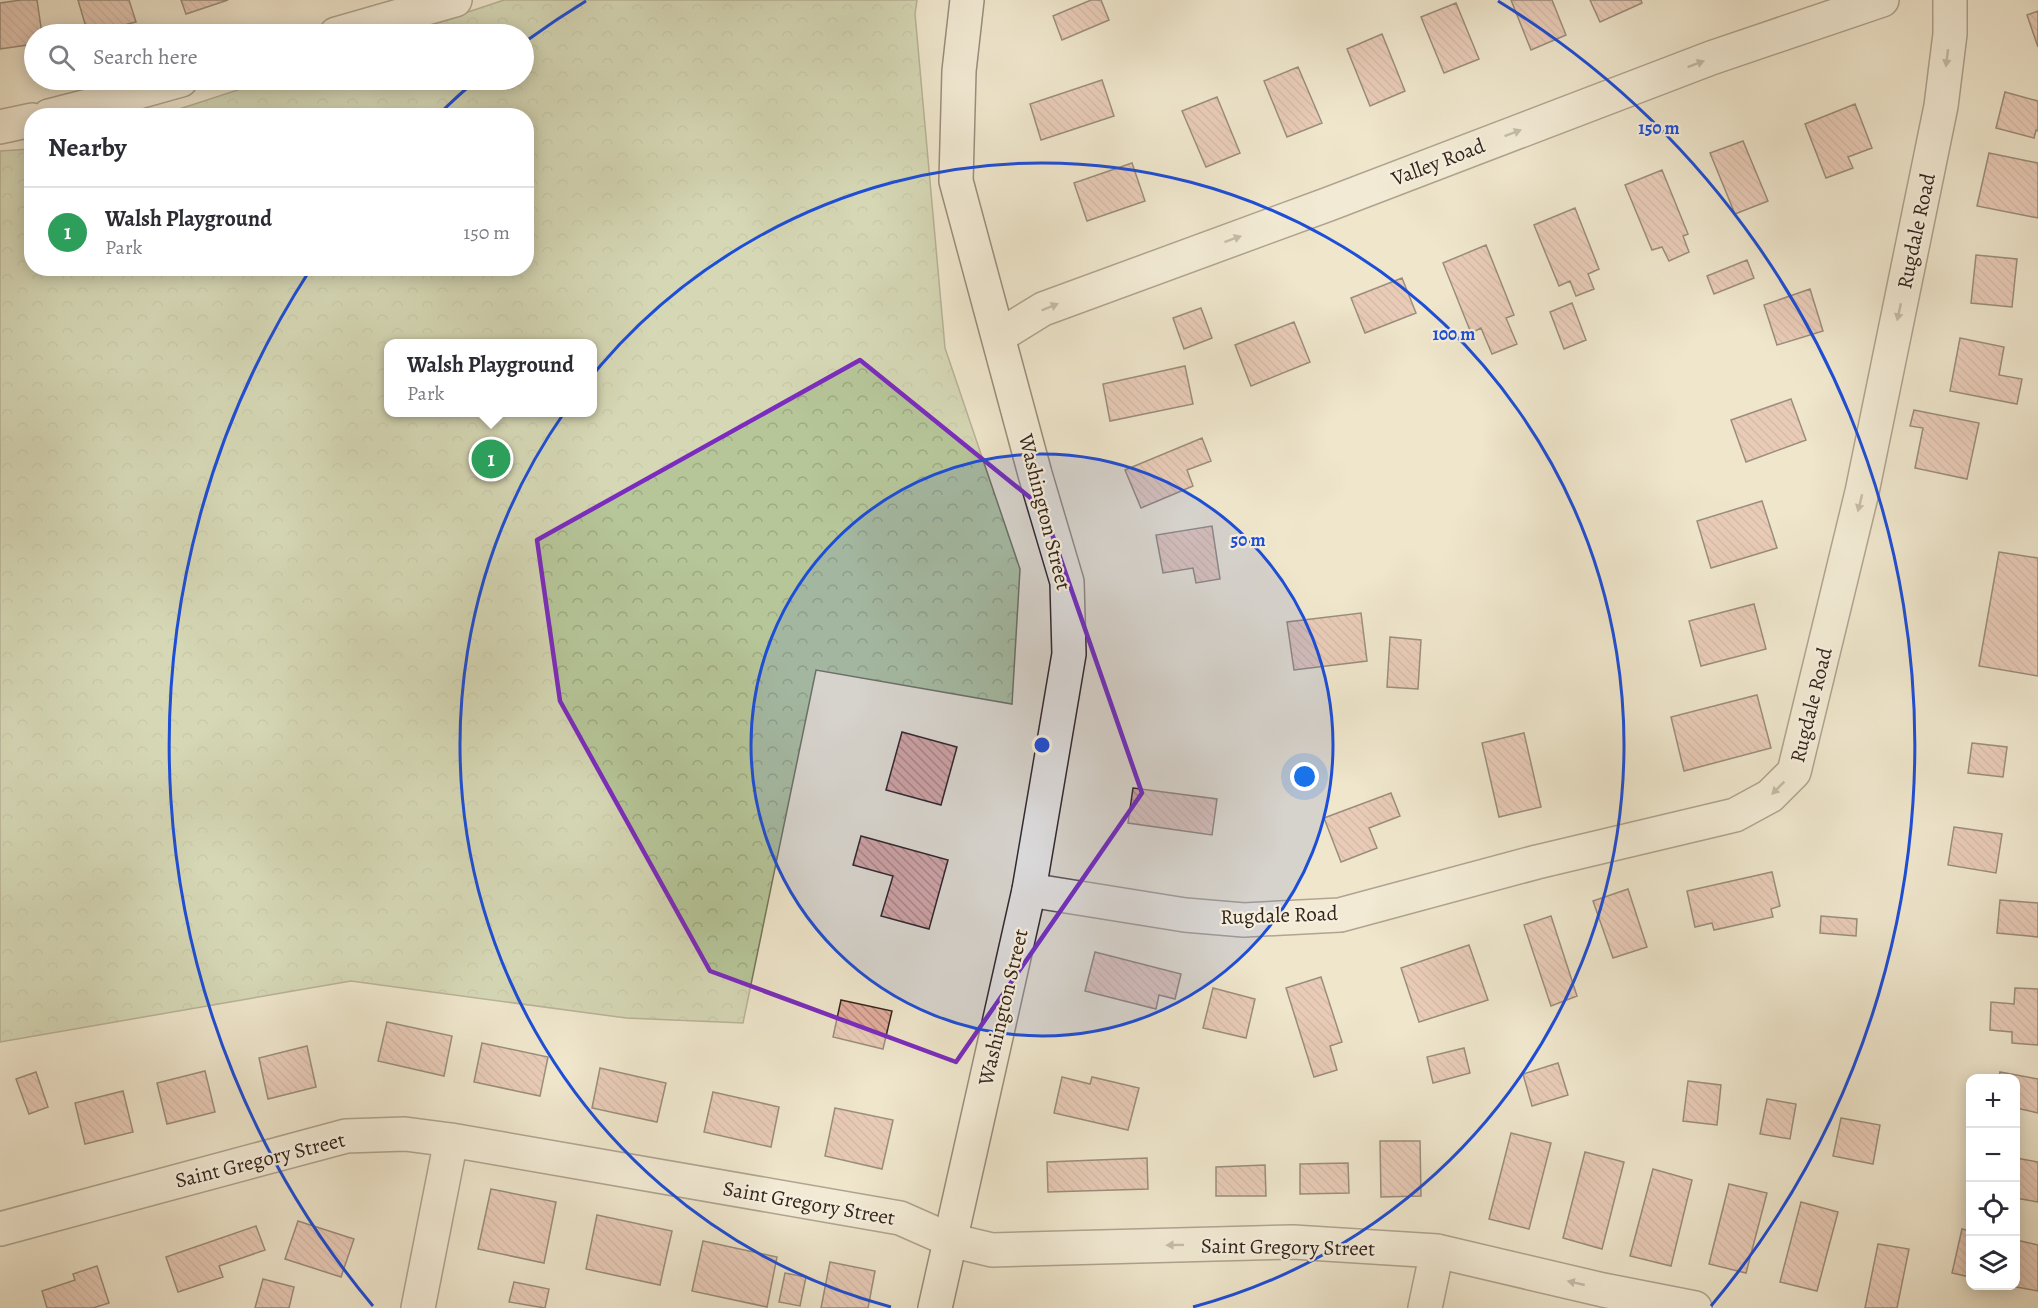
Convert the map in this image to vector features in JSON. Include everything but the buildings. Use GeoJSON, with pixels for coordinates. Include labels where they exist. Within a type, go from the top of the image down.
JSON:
{"type":"FeatureCollection","features":[{"type":"Feature","properties":{"kind":"street"},"geometry":{"type":"LineString","coordinates":[[371,24],[455,0]]}},
{"type":"Feature","properties":{"kind":"street","name":"Washington Street"},"geometry":{"type":"LineString","coordinates":[[935,1308],[1029,890],[1069,654],[1067,582],[1035,474],[956,181],[959,71],[967,0]]}},
{"type":"Feature","properties":{"kind":"street","name":"Valley Road"},"geometry":{"type":"LineString","coordinates":[[999,336],[1043,309],[1329,204],[1711,58],[1882,0]]}},
{"type":"Feature","properties":{"kind":"street","name":"Rugdale Road"},"geometry":{"type":"LineString","coordinates":[[1029,890],[1185,915],[1244,920],[1340,915],[1537,862],[1736,815],[1770,796],[1794,772],[1862,492],[1941,106],[1950,34],[1950,0]]}},
{"type":"Feature","properties":{"kind":"street"},"geometry":{"type":"LineString","coordinates":[[78,108],[144,90]]}},
{"type":"Feature","properties":{"kind":"street"},"geometry":{"type":"LineString","coordinates":[[0,127],[24,122]]}},
{"type":"Feature","properties":{"kind":"street","name":"Saint Gregory Street"},"geometry":{"type":"LineString","coordinates":[[0,1229],[346,1136],[405,1134],[900,1218],[950,1240],[992,1250],[1293,1242],[1437,1251],[1603,1290],[1695,1308]]}},
{"type":"Feature","properties":{"kind":"street"},"geometry":{"type":"LineString","coordinates":[[418,1308],[451,1140]]}},
{"type":"Feature","properties":{"kind":"street"},"geometry":{"type":"LineString","coordinates":[[1425,1308],[1437,1251]]}},
{"type":"Feature","properties":{"kind":"highlighted area"},"geometry":{"type":"Polygon","coordinates":[[[860,360],[1043,508],[1142,793],[956,1062],[710,971],[560,701],[537,540],[860,360]]]}},
{"type":"Feature","properties":{"kind":"green space"},"geometry":{"type":"Polygon","coordinates":[[[504,0],[917,0],[915,14],[945,348],[1020,569],[1012,704],[816,670],[743,1023],[626,1018],[351,981],[0,1042],[0,151],[24,149],[24,276],[534,276],[534,108],[182,108],[237,90],[534,90],[534,24],[432,24],[504,0]]]}},
{"type":"Feature","properties":{"kind":"place","name":"Walsh Playground"},"geometry":{"type":"Point","coordinates":[491,459]}}]}
